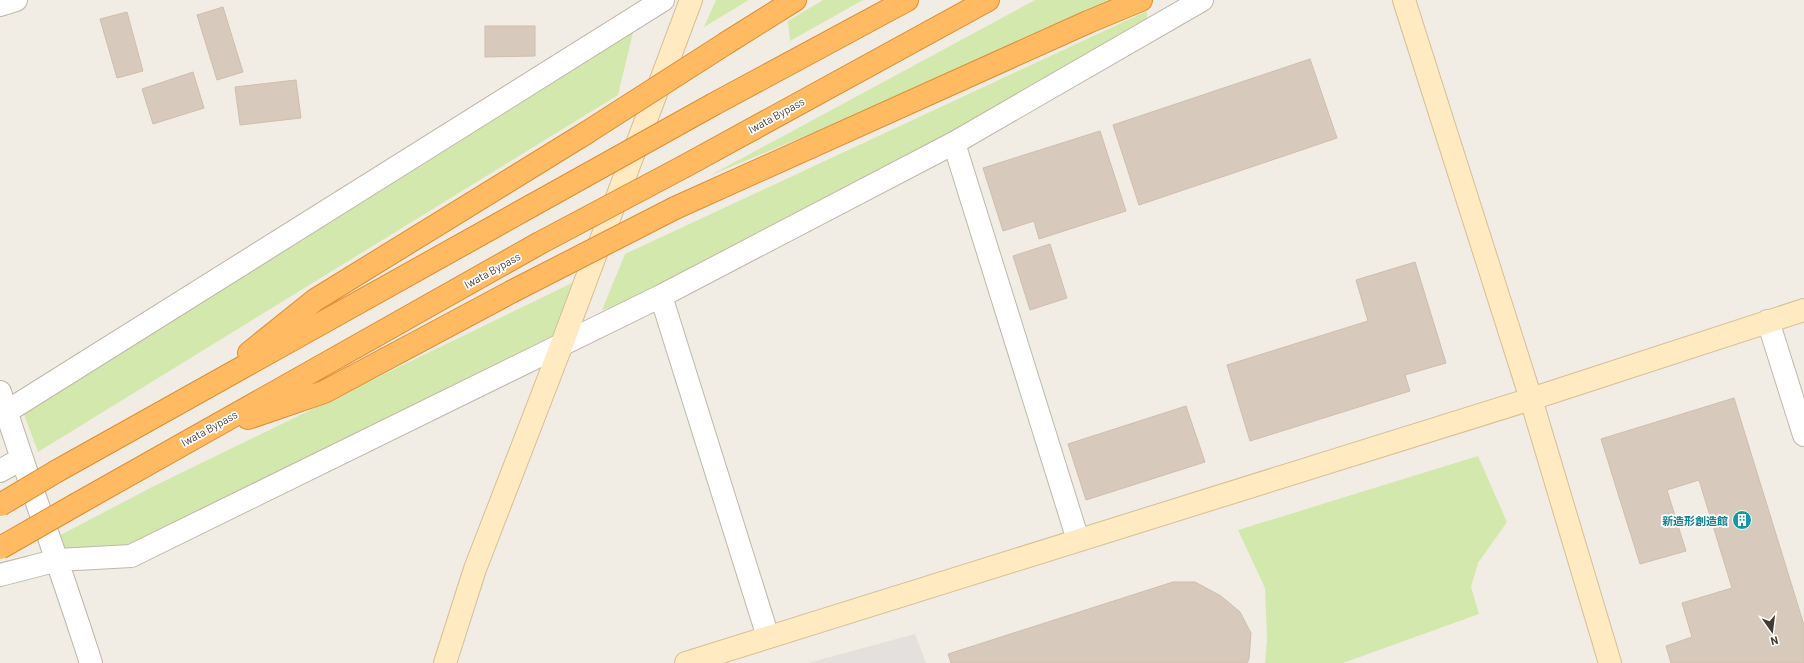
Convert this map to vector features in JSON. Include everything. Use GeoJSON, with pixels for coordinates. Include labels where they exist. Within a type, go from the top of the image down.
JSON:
{"type":"FeatureCollection","features":[{"type":"Feature","properties":{"kind":"highway"},"geometry":{"type":"LineString","coordinates":[[196,394],[315,300],[586,133],[795,0]]}},
{"type":"Feature","properties":{"kind":"highway"},"geometry":{"type":"LineString","coordinates":[[0,505],[57,471],[714,104],[907,0]]}},
{"type":"Feature","properties":{"kind":"highway","name":"Iwata Bypass"},"geometry":{"type":"LineString","coordinates":[[0,548],[197,435],[538,244],[685,166],[988,0]]}},
{"type":"Feature","properties":{"kind":"highway"},"geometry":{"type":"LineString","coordinates":[[197,435],[324,392],[511,292],[675,208],[1088,22],[1141,0]]}},
{"type":"Feature","properties":{"kind":"street"},"geometry":{"type":"LineString","coordinates":[[0,5],[16,0]]}},
{"type":"Feature","properties":{"kind":"street"},"geometry":{"type":"LineString","coordinates":[[91,663],[58,560],[21,459],[3,402],[663,0]]}},
{"type":"Feature","properties":{"kind":"street"},"geometry":{"type":"LineString","coordinates":[[445,663],[475,569],[562,344],[690,0]]}},
{"type":"Feature","properties":{"kind":"street"},"geometry":{"type":"LineString","coordinates":[[0,575],[58,560],[131,556],[660,296],[954,143],[1202,0]]}},
{"type":"Feature","properties":{"kind":"street"},"geometry":{"type":"LineString","coordinates":[[1404,0],[1531,399],[1610,663]]}},
{"type":"Feature","properties":{"kind":"street"},"geometry":{"type":"LineString","coordinates":[[954,143],[1078,540]]}},
{"type":"Feature","properties":{"kind":"street"},"geometry":{"type":"LineString","coordinates":[[660,296],[768,637]]}},
{"type":"Feature","properties":{"kind":"street"},"geometry":{"type":"LineString","coordinates":[[686,663],[1531,399],[1804,310]]}},
{"type":"Feature","properties":{"kind":"street"},"geometry":{"type":"LineString","coordinates":[[1768,321],[1804,435]]}},
{"type":"Feature","properties":{"kind":"street"},"geometry":{"type":"LineString","coordinates":[[0,471],[21,459]]}},
{"type":"Feature","properties":{"kind":"green space"},"geometry":{"type":"Polygon","coordinates":[[[716,0],[749,0],[704,27],[716,0]]]}},
{"type":"Feature","properties":{"kind":"green space"},"geometry":{"type":"Polygon","coordinates":[[[823,0],[863,0],[790,41],[788,21],[823,0]]]}},
{"type":"Feature","properties":{"kind":"green space"},"geometry":{"type":"Polygon","coordinates":[[[1035,0],[1132,0],[709,176],[1035,0]]]}},
{"type":"Feature","properties":{"kind":"green space"},"geometry":{"type":"Polygon","coordinates":[[[1147,11],[1147,32],[672,290],[602,310],[625,254],[1147,11]]]}},
{"type":"Feature","properties":{"kind":"green space"},"geometry":{"type":"Polygon","coordinates":[[[637,16],[618,95],[38,452],[20,404],[637,16]]]}},
{"type":"Feature","properties":{"kind":"green space"},"geometry":{"type":"Polygon","coordinates":[[[574,282],[562,344],[131,556],[58,560],[51,540],[154,486],[574,282]]]}},
{"type":"Feature","properties":{"kind":"green space"},"geometry":{"type":"Polygon","coordinates":[[[1478,456],[1507,522],[1478,563],[1471,587],[1479,614],[1343,663],[1265,663],[1267,640],[1265,588],[1238,530],[1478,456]]]}},
{"type":"Feature","properties":{"kind":"shaded area"},"geometry":{"type":"Polygon","coordinates":[[[915,634],[926,663],[808,663],[915,634]]]}},
{"type":"Feature","properties":{"kind":"building"},"geometry":{"type":"Polygon","coordinates":[[[223,7],[243,72],[217,80],[197,15],[223,7]]]}},
{"type":"Feature","properties":{"kind":"building"},"geometry":{"type":"Polygon","coordinates":[[[127,12],[143,71],[117,78],[100,19],[127,12]]]}},
{"type":"Feature","properties":{"kind":"building"},"geometry":{"type":"Polygon","coordinates":[[[485,26],[535,26],[535,56],[485,57],[485,26]]]}},
{"type":"Feature","properties":{"kind":"building"},"geometry":{"type":"Polygon","coordinates":[[[1310,59],[1337,138],[1139,205],[1113,125],[1310,59]]]}},
{"type":"Feature","properties":{"kind":"building"},"geometry":{"type":"Polygon","coordinates":[[[193,72],[204,108],[153,124],[142,89],[193,72]]]}},
{"type":"Feature","properties":{"kind":"building"},"geometry":{"type":"Polygon","coordinates":[[[296,80],[301,118],[240,125],[235,87],[296,80]]]}},
{"type":"Feature","properties":{"kind":"building"},"geometry":{"type":"Polygon","coordinates":[[[1100,131],[1126,211],[1039,239],[1034,221],[1003,231],[983,168],[1100,131]]]}},
{"type":"Feature","properties":{"kind":"building"},"geometry":{"type":"Polygon","coordinates":[[[1050,244],[1067,298],[1030,310],[1013,256],[1050,244]]]}},
{"type":"Feature","properties":{"kind":"building"},"geometry":{"type":"Polygon","coordinates":[[[1415,262],[1446,363],[1405,375],[1410,391],[1250,441],[1227,365],[1368,321],[1356,280],[1415,262]]]}},
{"type":"Feature","properties":{"kind":"building","name":"新造形創造館"},"geometry":{"type":"Polygon","coordinates":[[[1734,398],[1804,625],[1804,663],[1671,663],[1666,646],[1692,637],[1682,603],[1732,588],[1699,480],[1667,490],[1686,551],[1640,564],[1601,439],[1734,398]]]}},
{"type":"Feature","properties":{"kind":"building"},"geometry":{"type":"Polygon","coordinates":[[[1186,406],[1205,462],[1086,500],[1068,444],[1186,406]]]}},
{"type":"Feature","properties":{"kind":"building"},"geometry":{"type":"Polygon","coordinates":[[[1173,582],[1195,582],[1221,596],[1240,612],[1251,633],[1249,659],[1247,663],[951,663],[948,654],[1173,582]]]}},
{"type":"Feature","properties":{"kind":"place","name":"新造形創造館"},"geometry":{"type":"Point","coordinates":[1742,520]}}]}
